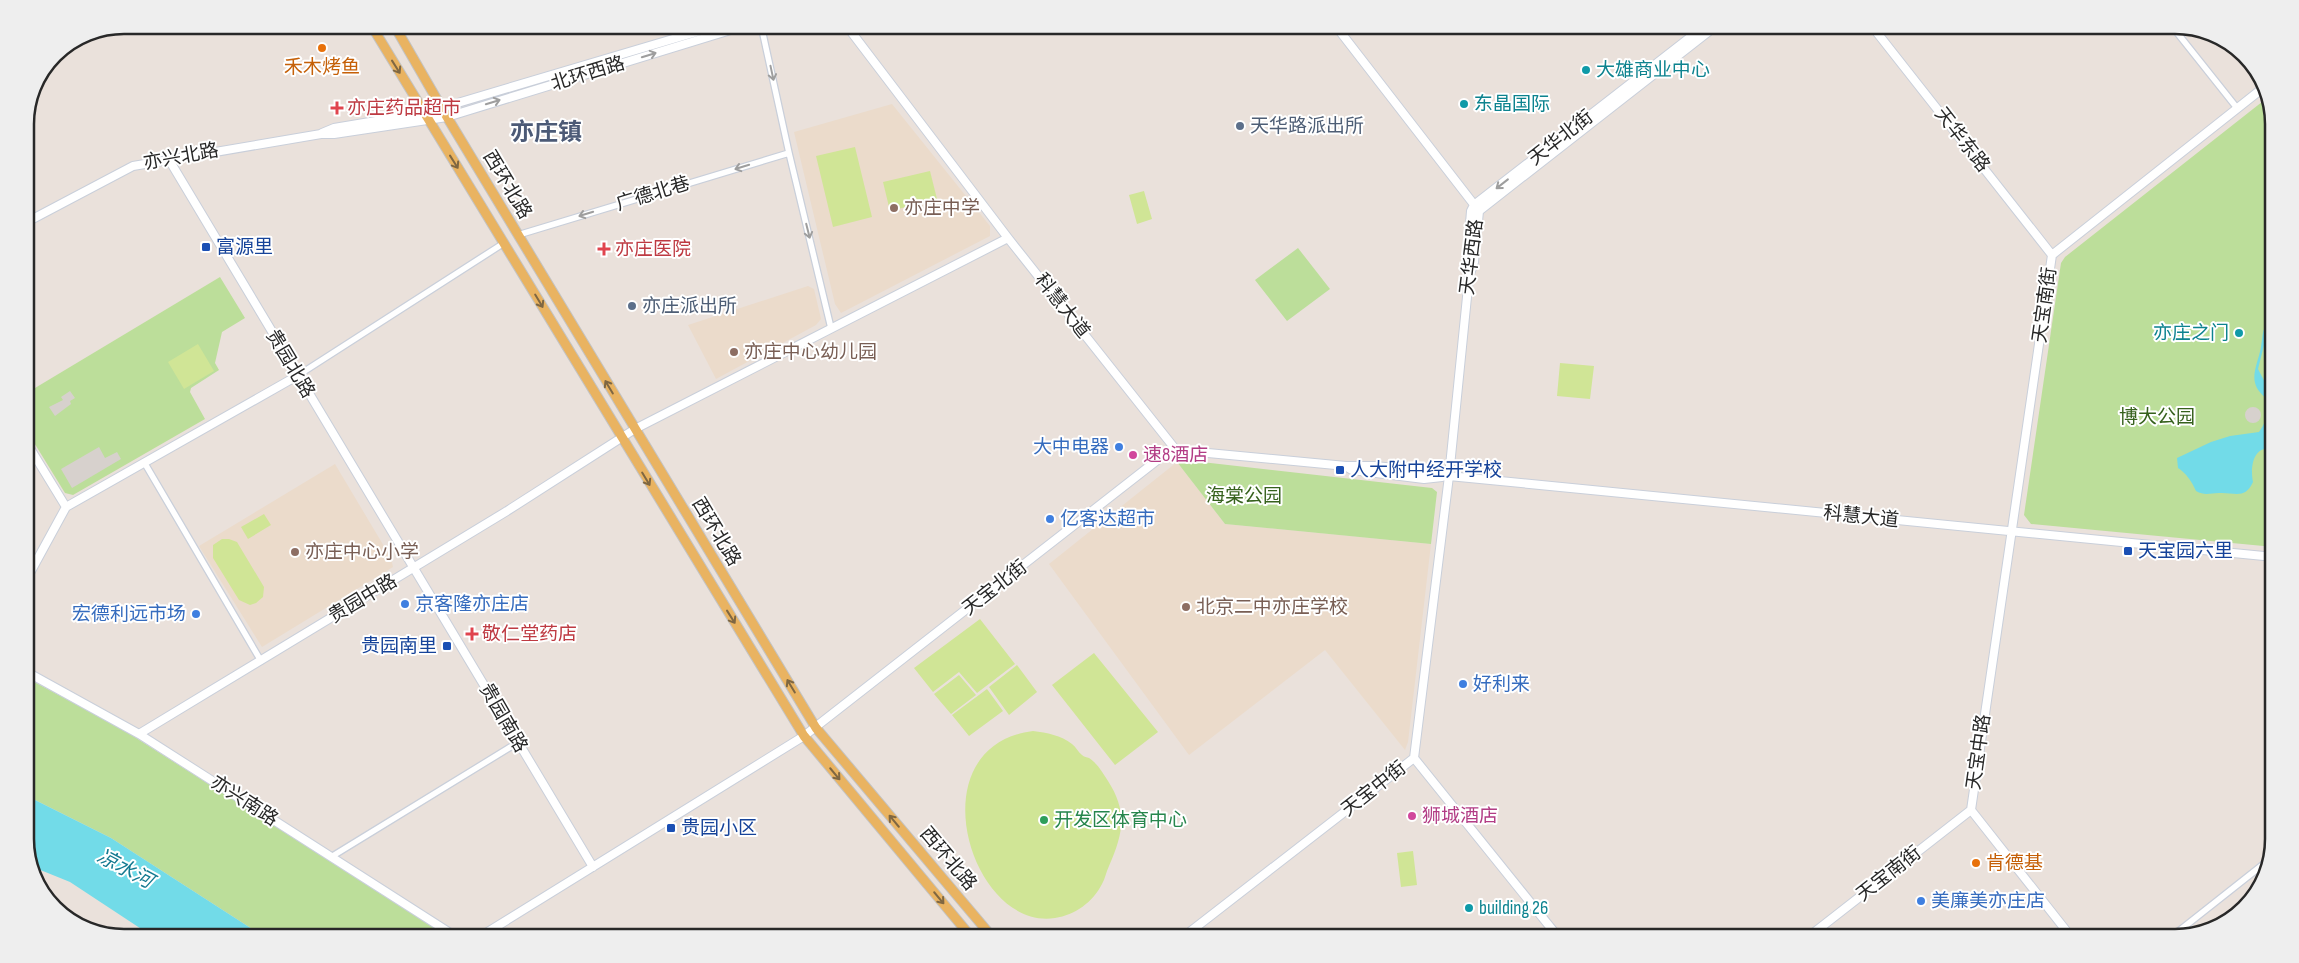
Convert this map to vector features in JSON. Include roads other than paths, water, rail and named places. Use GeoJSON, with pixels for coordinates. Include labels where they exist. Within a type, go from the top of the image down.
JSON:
{"type":"FeatureCollection","features":[{"type":"Feature","properties":{"kind":"main road","name":"西环北路"},"geometry":{"type":"LineString","coordinates":[[375,34],[804,736],[965,929]]}},
{"type":"Feature","properties":{"kind":"main road","name":"西环北路"},"geometry":{"type":"LineString","coordinates":[[399,34],[447,117],[816,728],[986,929]]}},
{"type":"Feature","properties":{"kind":"street","name":"北环西路"},"geometry":{"type":"LineString","coordinates":[[426,117],[442,108],[690,34]]}},
{"type":"Feature","properties":{"kind":"street","name":"北环西路"},"geometry":{"type":"LineString","coordinates":[[426,117],[447,117],[718,34]]}},
{"type":"Feature","properties":{"kind":"street"},"geometry":{"type":"LineString","coordinates":[[763,34],[789,153],[832,328]]}},
{"type":"Feature","properties":{"kind":"street","name":"科慧大道"},"geometry":{"type":"LineString","coordinates":[[853,34],[1008,238],[1176,450],[1346,466],[1376,466],[1425,470],[1449,476],[2265,556]]}},
{"type":"Feature","properties":{"kind":"street","name":"天华西路"},"geometry":{"type":"LineString","coordinates":[[1342,34],[1477,208],[1474,262],[1470,277],[1449,476]]}},
{"type":"Feature","properties":{"kind":"street","name":"天华北街"},"geometry":{"type":"LineString","coordinates":[[1477,208],[1695,34]]}},
{"type":"Feature","properties":{"kind":"street","name":"天华北街"},"geometry":{"type":"LineString","coordinates":[[1477,208],[1705,34]]}},
{"type":"Feature","properties":{"kind":"street","name":"天华东路"},"geometry":{"type":"LineString","coordinates":[[1878,34],[2052,255]]}},
{"type":"Feature","properties":{"kind":"street"},"geometry":{"type":"LineString","coordinates":[[2178,34],[2237,108]]}},
{"type":"Feature","properties":{"kind":"street","name":"天宝南街"},"geometry":{"type":"LineString","coordinates":[[2012,532],[2052,255],[2259,91]]}},
{"type":"Feature","properties":{"kind":"street","name":"亦兴北路"},"geometry":{"type":"LineString","coordinates":[[34,218],[133,166],[168,158],[320,134],[334,128],[426,117]]}},
{"type":"Feature","properties":{"kind":"street","name":"广德北巷"},"geometry":{"type":"LineString","coordinates":[[518,235],[789,153]]}},
{"type":"Feature","properties":{"kind":"street","name":"贵园北路"},"geometry":{"type":"LineString","coordinates":[[168,158],[296,376],[414,568]]}},
{"type":"Feature","properties":{"kind":"street","name":"贵园中路"},"geometry":{"type":"LineString","coordinates":[[138,734],[507,512],[635,428],[1008,238]]}},
{"type":"Feature","properties":{"kind":"street"},"geometry":{"type":"LineString","coordinates":[[34,566],[66,507],[296,376],[504,243]]}},
{"type":"Feature","properties":{"kind":"street","name":"天宝北街"},"geometry":{"type":"LineString","coordinates":[[493,929],[816,728],[1160,458],[1176,450]]}},
{"type":"Feature","properties":{"kind":"street"},"geometry":{"type":"LineString","coordinates":[[34,455],[66,507]]}},
{"type":"Feature","properties":{"kind":"street"},"geometry":{"type":"LineString","coordinates":[[144,462],[261,661]]}},
{"type":"Feature","properties":{"kind":"street","name":"天宝中街"},"geometry":{"type":"LineString","coordinates":[[1194,929],[1414,758],[1449,476]]}},
{"type":"Feature","properties":{"kind":"street","name":"天宝中路"},"geometry":{"type":"LineString","coordinates":[[2012,532],[1971,810],[2065,929]]}},
{"type":"Feature","properties":{"kind":"street","name":"贵园南路"},"geometry":{"type":"LineString","coordinates":[[414,568],[517,743],[593,867]]}},
{"type":"Feature","properties":{"kind":"street","name":"亦兴南路"},"geometry":{"type":"LineString","coordinates":[[34,676],[138,734],[444,929]]}},
{"type":"Feature","properties":{"kind":"street"},"geometry":{"type":"LineString","coordinates":[[330,857],[517,743]]}},
{"type":"Feature","properties":{"kind":"street"},"geometry":{"type":"LineString","coordinates":[[1414,758],[1552,929]]}},
{"type":"Feature","properties":{"kind":"street","name":"天宝南街"},"geometry":{"type":"LineString","coordinates":[[1819,929],[1971,810]]}},
{"type":"Feature","properties":{"kind":"street"},"geometry":{"type":"LineString","coordinates":[[2182,928],[2261,866]]}},
{"type":"Feature","properties":{"kind":"water"},"geometry":{"type":"Polygon","coordinates":[[[2265,328],[2265,341],[2258,369],[2265,382],[2265,397],[2256,386],[2254,374],[2265,328]]]}},
{"type":"Feature","properties":{"kind":"water"},"geometry":{"type":"Polygon","coordinates":[[[2265,420],[2265,449],[2257,453],[2254,458],[2253,482],[2250,488],[2243,493],[2199,493],[2186,475],[2178,468],[2177,458],[2211,442],[2230,436],[2259,432],[2265,420]]]}},
{"type":"Feature","properties":{"kind":"water","name":"凉水河"},"geometry":{"type":"Polygon","coordinates":[[[34,800],[111,838],[252,929],[141,929],[70,882],[39,870],[34,846],[34,800]]]}},
{"type":"Feature","properties":{"kind":"place","name":"禾木烤鱼"},"geometry":{"type":"Point","coordinates":[322,48]}},
{"type":"Feature","properties":{"kind":"place","name":"大雄商业中心"},"geometry":{"type":"Point","coordinates":[1586,70]}},
{"type":"Feature","properties":{"kind":"place","name":"东晶国际"},"geometry":{"type":"Point","coordinates":[1464,104]}},
{"type":"Feature","properties":{"kind":"place","name":"亦庄药品超市"},"geometry":{"type":"Point","coordinates":[337,108]}},
{"type":"Feature","properties":{"kind":"place","name":"天华路派出所"},"geometry":{"type":"Point","coordinates":[1240,126]}},
{"type":"Feature","properties":{"kind":"place","name":"亦庄中学"},"geometry":{"type":"Point","coordinates":[894,208]}},
{"type":"Feature","properties":{"kind":"place","name":"富源里"},"geometry":{"type":"Point","coordinates":[206,247]}},
{"type":"Feature","properties":{"kind":"place","name":"亦庄医院"},"geometry":{"type":"Point","coordinates":[604,249]}},
{"type":"Feature","properties":{"kind":"place","name":"亦庄派出所"},"geometry":{"type":"Point","coordinates":[632,306]}},
{"type":"Feature","properties":{"kind":"place","name":"亦庄之门"},"geometry":{"type":"Point","coordinates":[2239,333]}},
{"type":"Feature","properties":{"kind":"place","name":"亦庄中心幼儿园"},"geometry":{"type":"Point","coordinates":[734,352]}},
{"type":"Feature","properties":{"kind":"place","name":"大中电器"},"geometry":{"type":"Point","coordinates":[1119,447]}},
{"type":"Feature","properties":{"kind":"place","name":"速8酒店"},"geometry":{"type":"Point","coordinates":[1133,455]}},
{"type":"Feature","properties":{"kind":"place","name":"人大附中经开学校"},"geometry":{"type":"Point","coordinates":[1340,470]}},
{"type":"Feature","properties":{"kind":"place","name":"亿客达超市"},"geometry":{"type":"Point","coordinates":[1050,519]}},
{"type":"Feature","properties":{"kind":"place","name":"天宝园六里"},"geometry":{"type":"Point","coordinates":[2128,551]}},
{"type":"Feature","properties":{"kind":"place","name":"亦庄中心小学"},"geometry":{"type":"Point","coordinates":[295,552]}},
{"type":"Feature","properties":{"kind":"place","name":"京客隆亦庄店"},"geometry":{"type":"Point","coordinates":[405,604]}},
{"type":"Feature","properties":{"kind":"place","name":"北京二中亦庄学校"},"geometry":{"type":"Point","coordinates":[1186,607]}},
{"type":"Feature","properties":{"kind":"place","name":"宏德利远市场"},"geometry":{"type":"Point","coordinates":[196,614]}},
{"type":"Feature","properties":{"kind":"place","name":"敬仁堂药店"},"geometry":{"type":"Point","coordinates":[472,634]}},
{"type":"Feature","properties":{"kind":"place","name":"贵园南里"},"geometry":{"type":"Point","coordinates":[447,646]}},
{"type":"Feature","properties":{"kind":"place","name":"好利来"},"geometry":{"type":"Point","coordinates":[1463,684]}},
{"type":"Feature","properties":{"kind":"place","name":"狮城酒店"},"geometry":{"type":"Point","coordinates":[1412,816]}},
{"type":"Feature","properties":{"kind":"place","name":"开发区体育中心"},"geometry":{"type":"Point","coordinates":[1044,820]}},
{"type":"Feature","properties":{"kind":"place","name":"贵园小区"},"geometry":{"type":"Point","coordinates":[671,828]}},
{"type":"Feature","properties":{"kind":"place","name":"肯德基"},"geometry":{"type":"Point","coordinates":[1976,863]}},
{"type":"Feature","properties":{"kind":"place","name":"美廉美亦庄店"},"geometry":{"type":"Point","coordinates":[1921,901]}},
{"type":"Feature","properties":{"kind":"place","name":"building 26"},"geometry":{"type":"Point","coordinates":[1469,908]}},
{"type":"Feature","properties":{"kind":"district","name":"亦庄镇"},"geometry":{"type":"Point","coordinates":[546,132]}},
{"type":"Feature","properties":{"kind":"park label","name":"博大公园"},"geometry":{"type":"Point","coordinates":[2157,417]}},
{"type":"Feature","properties":{"kind":"park label","name":"海棠公园"},"geometry":{"type":"Point","coordinates":[1244,496]}}]}
